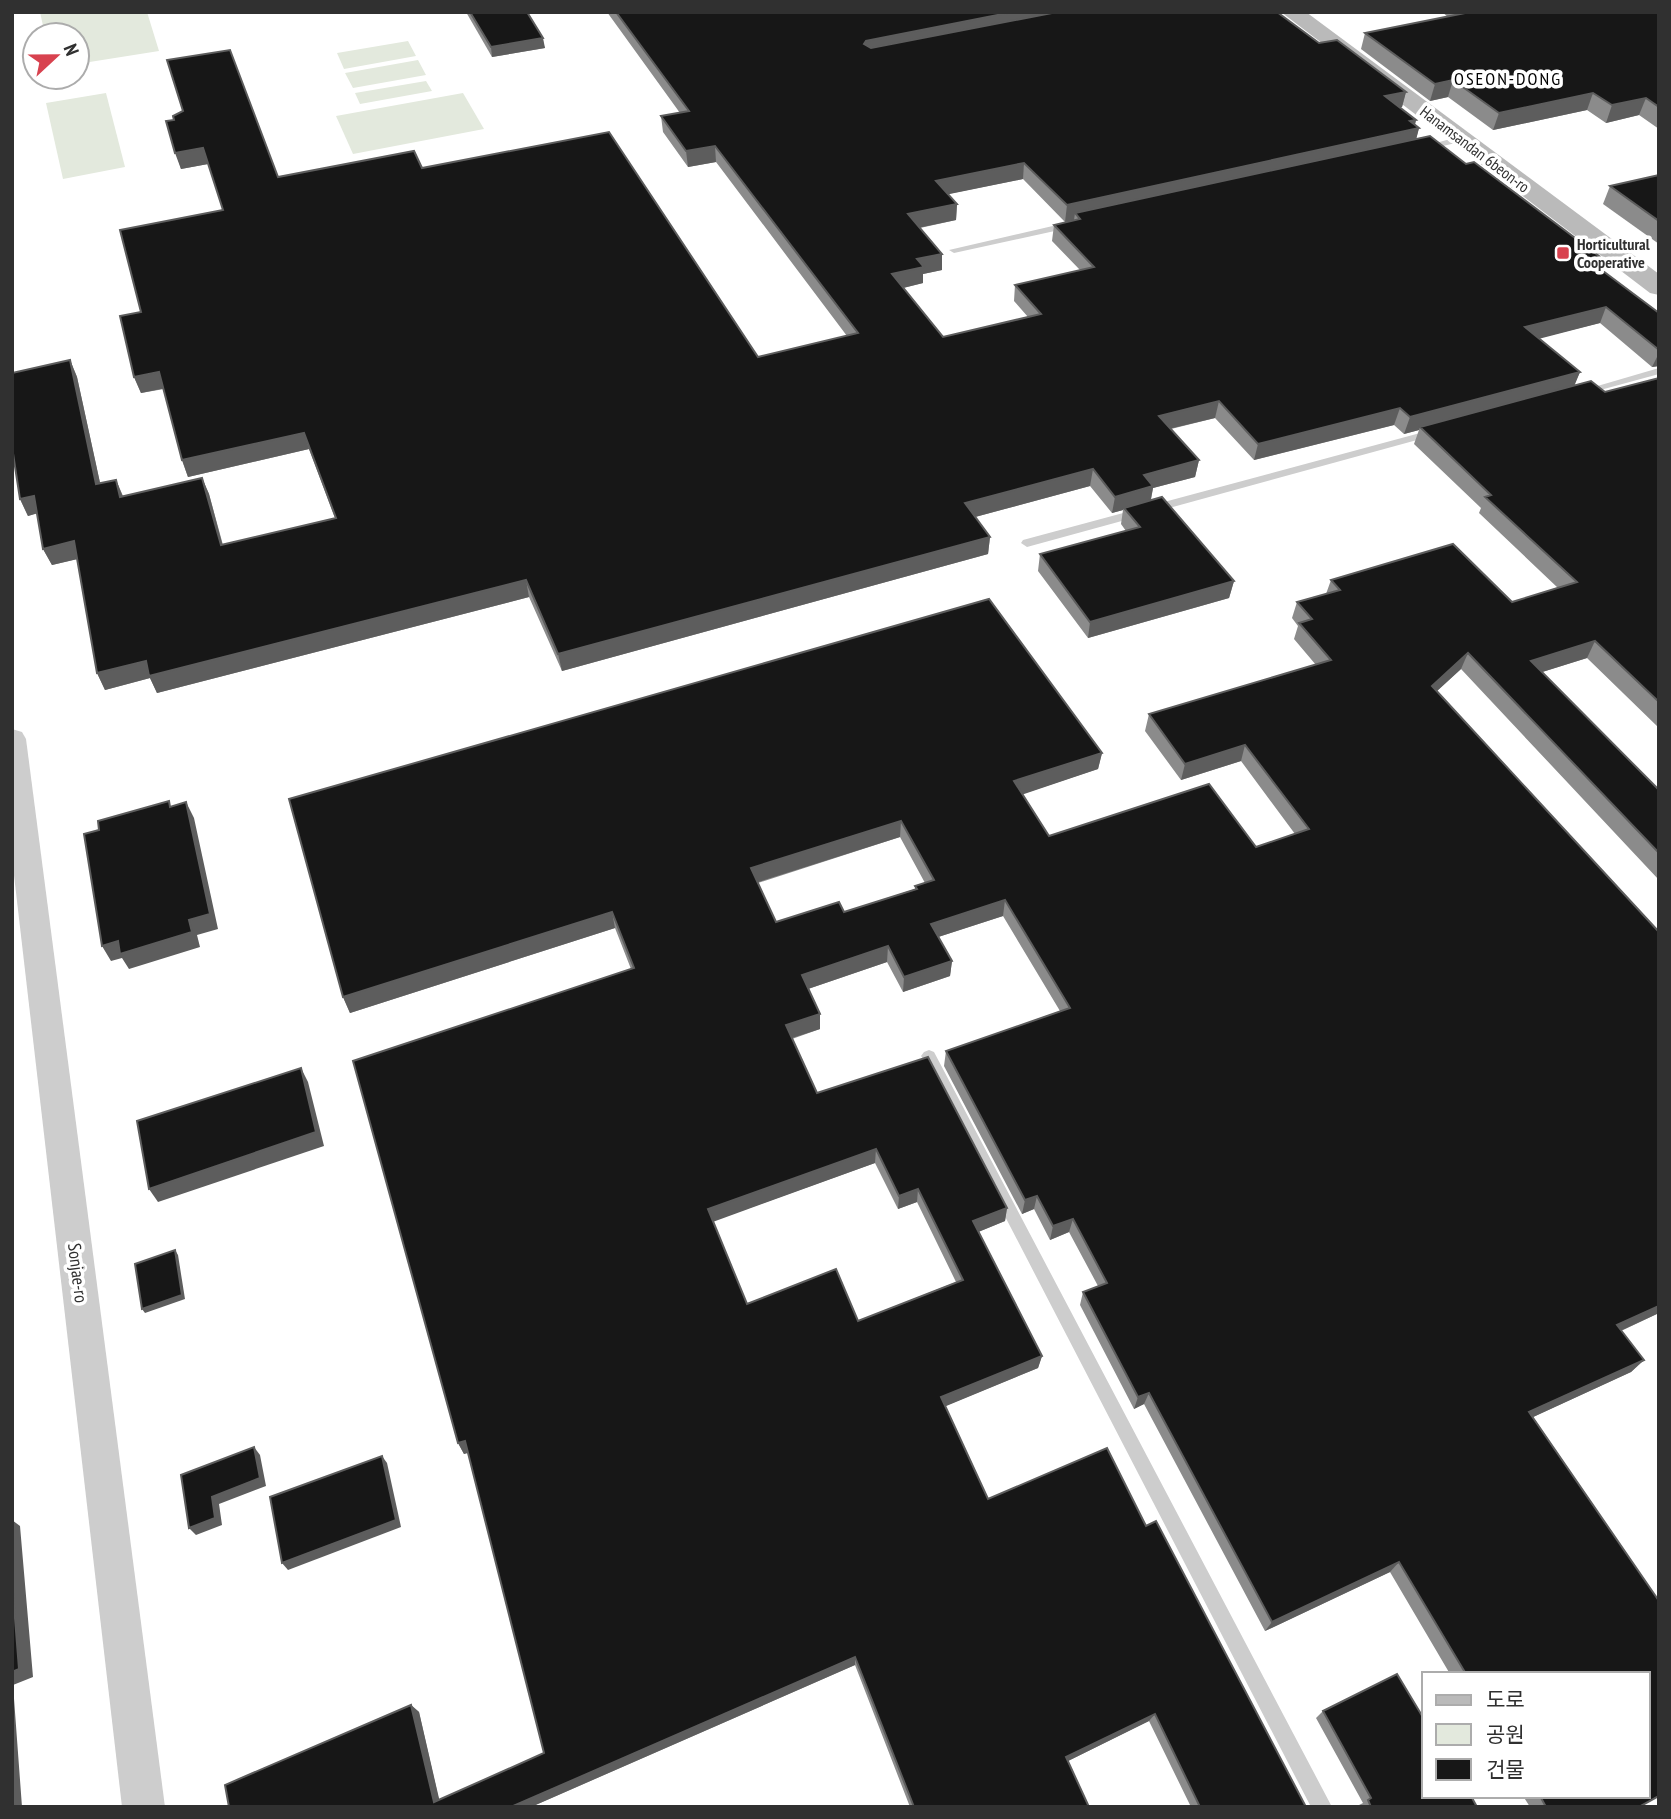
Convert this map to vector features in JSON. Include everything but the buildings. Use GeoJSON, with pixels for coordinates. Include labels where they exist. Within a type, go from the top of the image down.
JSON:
{"type":"FeatureCollection","features":[{"type":"Feature","properties":{"kind":"street","name":"Hanamsandan 6beon-ro"},"geometry":{"type":"LineString","coordinates":[[1292,12],[1659,287]]}},
{"type":"Feature","properties":{"kind":"street","name":"Sonjae-ro"},"geometry":{"type":"LineString","coordinates":[[12,739],[144,1807]]}},
{"type":"Feature","properties":{"kind":"lane"},"geometry":{"type":"LineString","coordinates":[[1408,151],[1461,139]]}},
{"type":"Feature","properties":{"kind":"lane"},"geometry":{"type":"LineString","coordinates":[[954,250],[1074,224]]}},
{"type":"Feature","properties":{"kind":"lane"},"geometry":{"type":"LineString","coordinates":[[1565,397],[1659,371]]}},
{"type":"Feature","properties":{"kind":"lane"},"geometry":{"type":"LineString","coordinates":[[1027,543],[1444,429]]}},
{"type":"Feature","properties":{"kind":"lane"},"geometry":{"type":"LineString","coordinates":[[929,1056],[1322,1807]]}},
{"type":"Feature","properties":{"kind":"green space"},"geometry":{"type":"Polygon","coordinates":[[[40,12],[147,12],[159,51],[91,62],[91,21],[42,21],[40,12]]]}},
{"type":"Feature","properties":{"kind":"green space"},"geometry":{"type":"Polygon","coordinates":[[[408,41],[416,56],[344,69],[337,53],[408,41]]]}},
{"type":"Feature","properties":{"kind":"green space"},"geometry":{"type":"Polygon","coordinates":[[[418,60],[426,75],[353,88],[345,73],[418,60]]]}},
{"type":"Feature","properties":{"kind":"green space"},"geometry":{"type":"Polygon","coordinates":[[[426,81],[432,91],[360,104],[355,93],[426,81]]]}},
{"type":"Feature","properties":{"kind":"green space"},"geometry":{"type":"Polygon","coordinates":[[[106,93],[125,167],[63,179],[46,103],[106,93]]]}},
{"type":"Feature","properties":{"kind":"green space"},"geometry":{"type":"Polygon","coordinates":[[[463,93],[484,129],[353,154],[336,116],[463,93]]]}},
{"type":"Feature","properties":{"kind":"place","name":"Horticultural Cooperative"},"geometry":{"type":"Point","coordinates":[1563,253]}},
{"type":"Feature","properties":{"kind":"district","name":"OSEON-DONG"},"geometry":{"type":"Point","coordinates":[1508,78]}}]}
